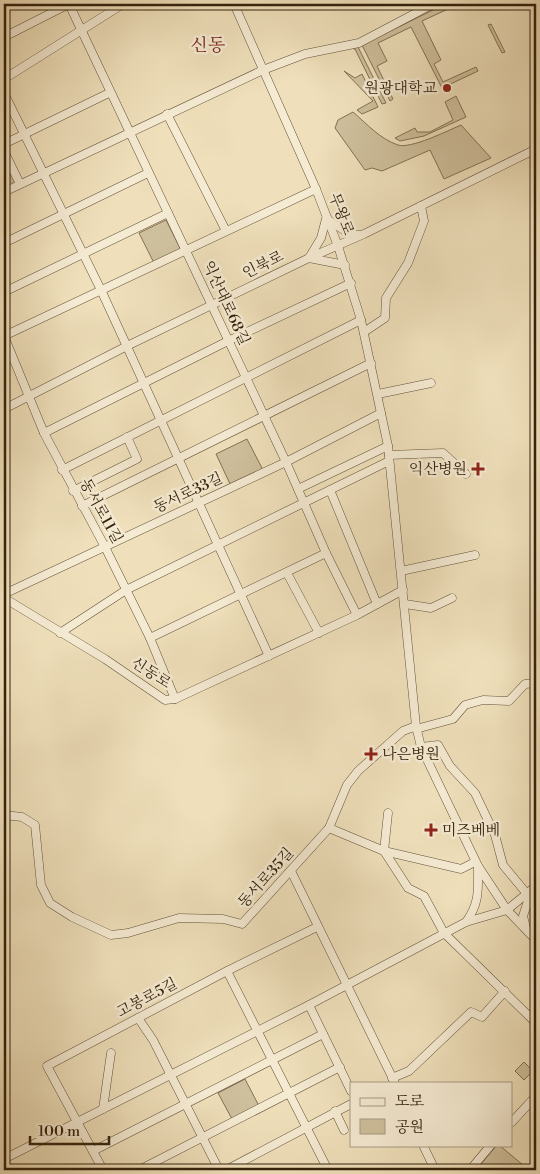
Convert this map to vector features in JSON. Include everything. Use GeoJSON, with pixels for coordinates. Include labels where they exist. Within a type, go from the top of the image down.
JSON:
{"type":"FeatureCollection","features":[{"type":"Feature","properties":{"kind":"street"},"geometry":{"type":"LineString","coordinates":[[4,37],[69,4]]}},
{"type":"Feature","properties":{"kind":"street","name":"익산대로68길"},"geometry":{"type":"LineString","coordinates":[[69,4],[109,93],[186,250],[286,462],[326,553],[358,615]]}},
{"type":"Feature","properties":{"kind":"street"},"geometry":{"type":"LineString","coordinates":[[4,79],[123,4]]}},
{"type":"Feature","properties":{"kind":"street","name":"무왕로"},"geometry":{"type":"LineString","coordinates":[[234,4],[316,189],[345,265],[361,320],[388,446],[416,727],[421,747],[477,864],[507,910],[533,934]]}},
{"type":"Feature","properties":{"kind":"street"},"geometry":{"type":"LineString","coordinates":[[4,192],[263,70],[316,51],[359,43],[433,4]]}},
{"type":"Feature","properties":{"kind":"street"},"geometry":{"type":"LineString","coordinates":[[4,93],[101,290],[200,502],[217,545],[268,656]]}},
{"type":"Feature","properties":{"kind":"street"},"geometry":{"type":"LineString","coordinates":[[4,144],[109,93]]}},
{"type":"Feature","properties":{"kind":"street"},"geometry":{"type":"LineString","coordinates":[[167,114],[226,231]]}},
{"type":"Feature","properties":{"kind":"street","name":"인북로"},"geometry":{"type":"LineString","coordinates":[[4,409],[127,346],[364,234],[536,149]]}},
{"type":"Feature","properties":{"kind":"street"},"geometry":{"type":"LineString","coordinates":[[4,151],[20,184]]}},
{"type":"Feature","properties":{"kind":"street"},"geometry":{"type":"LineString","coordinates":[[4,243],[148,174]]}},
{"type":"Feature","properties":{"kind":"street"},"geometry":{"type":"LineString","coordinates":[[4,336],[316,189]]}},
{"type":"Feature","properties":{"kind":"street"},"geometry":{"type":"LineString","coordinates":[[364,332],[385,318],[386,298],[408,263],[424,221],[421,206]]}},
{"type":"Feature","properties":{"kind":"street"},"geometry":{"type":"LineString","coordinates":[[4,292],[168,213]]}},
{"type":"Feature","properties":{"kind":"street"},"geometry":{"type":"LineString","coordinates":[[345,265],[310,258],[321,238],[326,219],[352,235],[364,234]]}},
{"type":"Feature","properties":{"kind":"street"},"geometry":{"type":"LineString","coordinates":[[44,433],[228,341],[351,283]]}},
{"type":"Feature","properties":{"kind":"street"},"geometry":{"type":"LineString","coordinates":[[62,470],[361,320]]}},
{"type":"Feature","properties":{"kind":"street","name":"동서로11길"},"geometry":{"type":"LineString","coordinates":[[4,336],[44,433],[73,491],[105,547],[150,638],[175,699]]}},
{"type":"Feature","properties":{"kind":"street"},"geometry":{"type":"LineString","coordinates":[[82,506],[371,363]]}},
{"type":"Feature","properties":{"kind":"street"},"geometry":{"type":"LineString","coordinates":[[378,394],[431,383]]}},
{"type":"Feature","properties":{"kind":"street","name":"동서로33길"},"geometry":{"type":"LineString","coordinates":[[4,594],[286,462],[381,413]]}},
{"type":"Feature","properties":{"kind":"street"},"geometry":{"type":"LineString","coordinates":[[73,491],[137,459],[127,437]]}},
{"type":"Feature","properties":{"kind":"street"},"geometry":{"type":"LineString","coordinates":[[298,489],[388,446]]}},
{"type":"Feature","properties":{"kind":"street"},"geometry":{"type":"LineString","coordinates":[[60,633],[126,590],[330,490],[389,458],[443,453],[466,474]]}},
{"type":"Feature","properties":{"kind":"street"},"geometry":{"type":"LineString","coordinates":[[330,490],[377,604]]}},
{"type":"Feature","properties":{"kind":"street"},"geometry":{"type":"LineString","coordinates":[[150,638],[326,553]]}},
{"type":"Feature","properties":{"kind":"street"},"geometry":{"type":"LineString","coordinates":[[401,571],[475,555]]}},
{"type":"Feature","properties":{"kind":"street"},"geometry":{"type":"LineString","coordinates":[[287,573],[319,633]]}},
{"type":"Feature","properties":{"kind":"street","name":"신동로"},"geometry":{"type":"LineString","coordinates":[[4,598],[105,659],[165,700],[175,699],[358,615],[403,590]]}},
{"type":"Feature","properties":{"kind":"street"},"geometry":{"type":"LineString","coordinates":[[405,604],[431,608],[452,598]]}},
{"type":"Feature","properties":{"kind":"street","name":"동서로35길"},"geometry":{"type":"LineString","coordinates":[[4,815],[22,817],[35,825],[41,885],[50,903],[72,917],[111,935],[128,933],[179,918],[223,919],[242,924],[329,828],[347,785],[358,771],[403,730],[453,719],[465,705],[483,700],[509,701],[525,684],[536,683]]}},
{"type":"Feature","properties":{"kind":"street"},"geometry":{"type":"LineString","coordinates":[[421,747],[438,745],[450,766],[476,793],[495,835],[504,865],[532,890]]}},
{"type":"Feature","properties":{"kind":"street"},"geometry":{"type":"LineString","coordinates":[[388,813],[384,851],[408,888],[424,896],[444,933],[536,1023]]}},
{"type":"Feature","properties":{"kind":"street"},"geometry":{"type":"LineString","coordinates":[[329,828],[384,851],[461,870],[477,864],[478,893],[475,909],[466,922]]}},
{"type":"Feature","properties":{"kind":"street"},"geometry":{"type":"LineString","coordinates":[[291,871],[317,927],[349,984],[393,1078],[412,1068],[471,1012],[482,1016],[505,991]]}},
{"type":"Feature","properties":{"kind":"street"},"geometry":{"type":"LineString","coordinates":[[4,1159],[309,1005],[466,922],[507,910],[532,890]]}},
{"type":"Feature","properties":{"kind":"street"},"geometry":{"type":"LineString","coordinates":[[532,890],[523,916],[533,934]]}},
{"type":"Feature","properties":{"kind":"street","name":"고봉로5길"},"geometry":{"type":"LineString","coordinates":[[78,1121],[47,1066],[228,971],[317,927]]}},
{"type":"Feature","properties":{"kind":"street"},"geometry":{"type":"LineString","coordinates":[[228,971],[328,1170]]}},
{"type":"Feature","properties":{"kind":"street"},"geometry":{"type":"LineString","coordinates":[[309,1005],[350,1089]]}},
{"type":"Feature","properties":{"kind":"street"},"geometry":{"type":"LineString","coordinates":[[138,1018],[153,1040],[184,1106],[218,1170]]}},
{"type":"Feature","properties":{"kind":"street"},"geometry":{"type":"LineString","coordinates":[[93,1151],[323,1034]]}},
{"type":"Feature","properties":{"kind":"street"},"geometry":{"type":"LineString","coordinates":[[103,1109],[111,1053]]}},
{"type":"Feature","properties":{"kind":"street"},"geometry":{"type":"LineString","coordinates":[[139,1170],[340,1067]]}},
{"type":"Feature","properties":{"kind":"street"},"geometry":{"type":"LineString","coordinates":[[512,1121],[536,1096]]}},
{"type":"Feature","properties":{"kind":"street"},"geometry":{"type":"LineString","coordinates":[[226,1170],[350,1104]]}},
{"type":"Feature","properties":{"kind":"street"},"geometry":{"type":"LineString","coordinates":[[336,1111],[344,1130]]}},
{"type":"Feature","properties":{"kind":"street"},"geometry":{"type":"LineString","coordinates":[[78,1121],[103,1170]]}},
{"type":"Feature","properties":{"kind":"street"},"geometry":{"type":"LineString","coordinates":[[423,1146],[434,1170]]}},
{"type":"Feature","properties":{"kind":"street"},"geometry":{"type":"LineString","coordinates":[[470,1170],[490,1146]]}},
{"type":"Feature","properties":{"kind":"green space"},"geometry":{"type":"Polygon","coordinates":[[[445,4],[448,9],[422,21],[441,60],[434,64],[443,82],[476,67],[478,71],[442,88],[411,27],[378,43],[387,61],[377,66],[393,99],[390,101],[362,45],[445,4]]]}},
{"type":"Feature","properties":{"kind":"green space"},"geometry":{"type":"Polygon","coordinates":[[[491,24],[505,52],[502,53],[488,25],[491,24]]]}},
{"type":"Feature","properties":{"kind":"green space"},"geometry":{"type":"Polygon","coordinates":[[[357,45],[386,103],[382,104],[355,49],[350,48],[357,45]]]}},
{"type":"Feature","properties":{"kind":"green space"},"geometry":{"type":"Polygon","coordinates":[[[344,71],[355,78],[362,74],[378,107],[362,114],[357,110],[373,101],[344,71]]]}},
{"type":"Feature","properties":{"kind":"green space"},"geometry":{"type":"Polygon","coordinates":[[[456,96],[466,117],[424,136],[400,141],[395,138],[415,128],[417,132],[430,132],[453,120],[445,102],[456,96]]]}},
{"type":"Feature","properties":{"kind":"green space"},"geometry":{"type":"Polygon","coordinates":[[[353,112],[380,135],[391,142],[404,146],[420,142],[461,125],[491,158],[444,179],[430,150],[382,171],[372,168],[365,170],[335,128],[338,120],[353,112]]]}},
{"type":"Feature","properties":{"kind":"green space"},"geometry":{"type":"Polygon","coordinates":[[[4,155],[18,183],[4,190],[4,155]]]}},
{"type":"Feature","properties":{"kind":"green space"},"geometry":{"type":"Polygon","coordinates":[[[166,220],[181,250],[154,263],[139,233],[166,220]]]}},
{"type":"Feature","properties":{"kind":"green space"},"geometry":{"type":"Polygon","coordinates":[[[247,439],[263,470],[231,486],[216,454],[247,439]]]}},
{"type":"Feature","properties":{"kind":"green space"},"geometry":{"type":"Polygon","coordinates":[[[524,1062],[533,1071],[524,1080],[515,1071],[524,1062]]]}},
{"type":"Feature","properties":{"kind":"green space"},"geometry":{"type":"Polygon","coordinates":[[[245,1079],[259,1106],[232,1119],[218,1093],[245,1079]]]}},
{"type":"Feature","properties":{"kind":"green space"},"geometry":{"type":"Polygon","coordinates":[[[496,1146],[500,1146],[529,1170],[476,1170],[496,1146]]]}},
{"type":"Feature","properties":{"kind":"place","name":"원광대학교"},"geometry":{"type":"Point","coordinates":[447,88]}},
{"type":"Feature","properties":{"kind":"place","name":"익산병원"},"geometry":{"type":"Point","coordinates":[478,469]}},
{"type":"Feature","properties":{"kind":"place","name":"나은병원"},"geometry":{"type":"Point","coordinates":[371,754]}},
{"type":"Feature","properties":{"kind":"place","name":"미즈베베"},"geometry":{"type":"Point","coordinates":[431,830]}},
{"type":"Feature","properties":{"kind":"district","name":"신동"},"geometry":{"type":"Point","coordinates":[208,45]}}]}
